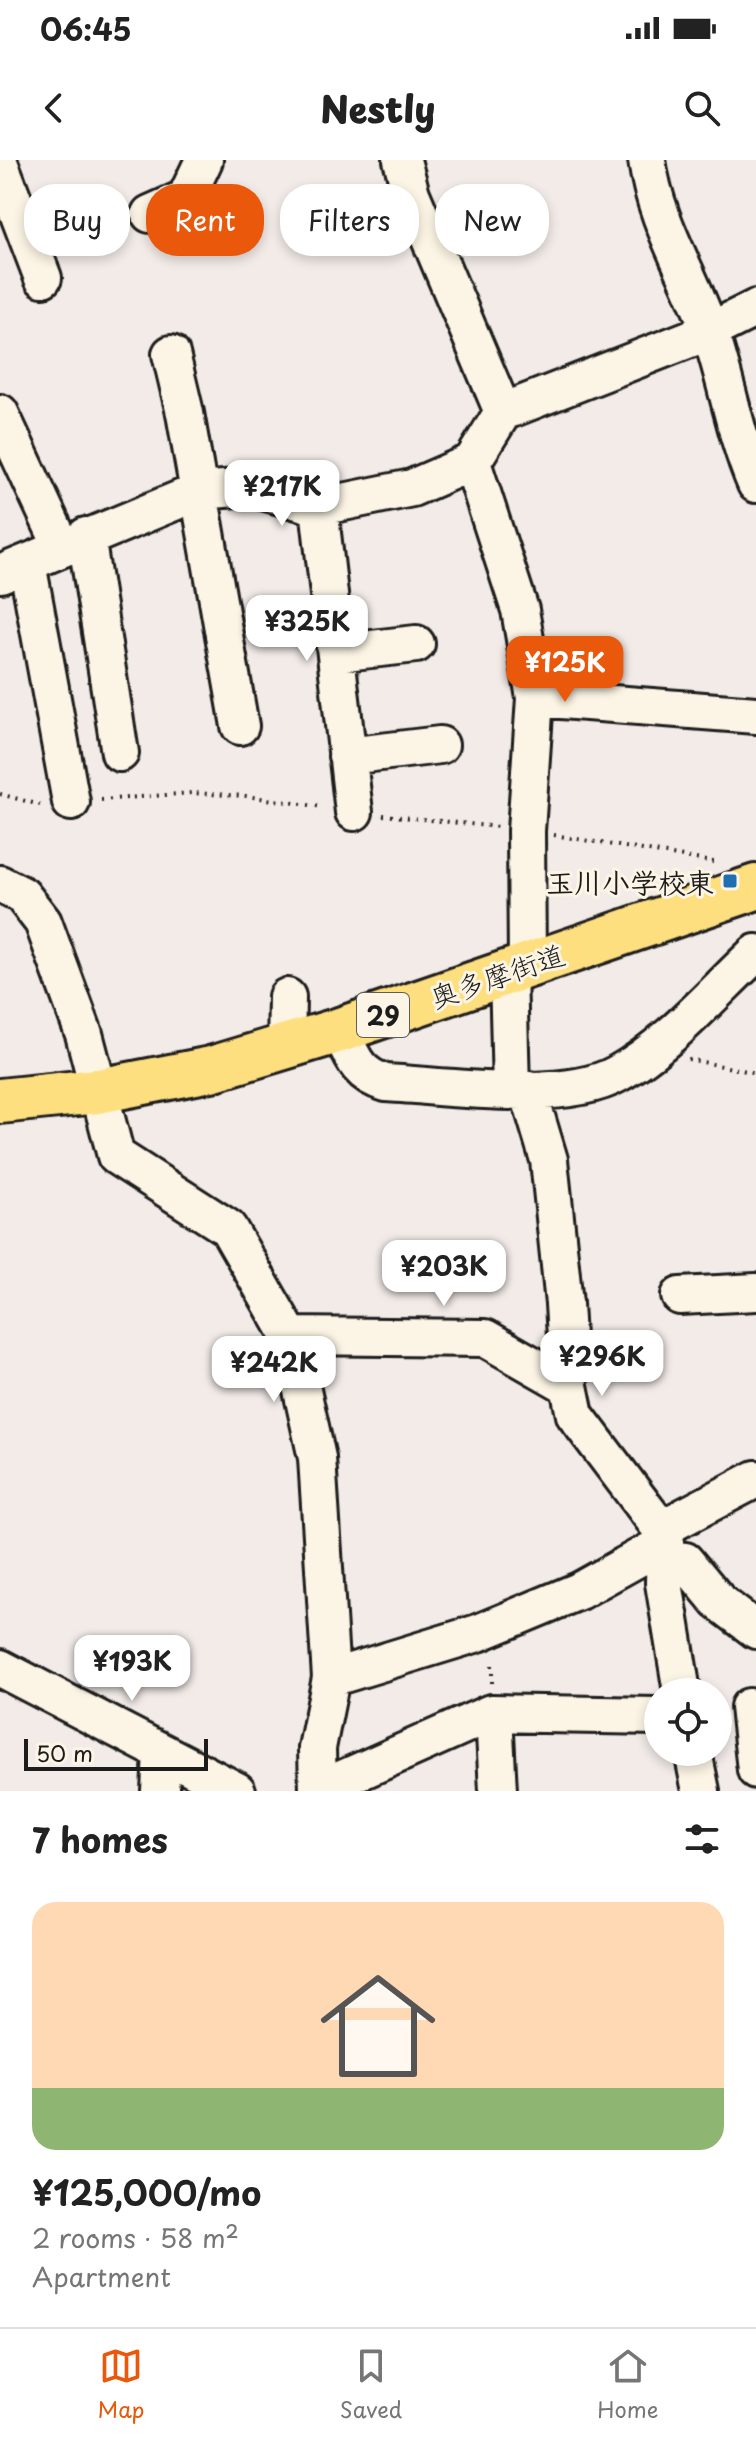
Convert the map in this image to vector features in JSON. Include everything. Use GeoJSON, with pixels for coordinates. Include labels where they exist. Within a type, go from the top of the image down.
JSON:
{"type":"FeatureCollection","features":[{"type":"Feature","properties":{"kind":"main road","name":"奥多摩街道"},"geometry":{"type":"LineString","coordinates":[[0,1101],[98,1091],[211,1069],[286,1048],[756,887]]}},
{"type":"Feature","properties":{"kind":"street"},"geometry":{"type":"LineString","coordinates":[[193,184],[204,160]]}},
{"type":"Feature","properties":{"kind":"street"},"geometry":{"type":"LineString","coordinates":[[402,160],[411,194],[503,412]]}},
{"type":"Feature","properties":{"kind":"street"},"geometry":{"type":"LineString","coordinates":[[647,160],[654,200],[710,331],[744,456],[756,484]]}},
{"type":"Feature","properties":{"kind":"street"},"geometry":{"type":"LineString","coordinates":[[0,165],[43,278]]}},
{"type":"Feature","properties":{"kind":"street"},"geometry":{"type":"LineString","coordinates":[[71,802],[14,568],[200,491],[249,487],[319,507],[412,488],[472,462],[503,412],[710,331],[756,308]]}},
{"type":"Feature","properties":{"kind":"street"},"geometry":{"type":"LineString","coordinates":[[171,354],[200,491],[240,726]]}},
{"type":"Feature","properties":{"kind":"street"},"geometry":{"type":"LineString","coordinates":[[0,413],[74,542],[120,753]]}},
{"type":"Feature","properties":{"kind":"street"},"geometry":{"type":"LineString","coordinates":[[472,462],[520,610],[535,698],[518,967],[519,1090],[549,1160],[569,1386],[575,1415],[664,1544],[685,1561],[719,1602],[756,1630]]}},
{"type":"Feature","properties":{"kind":"street"},"geometry":{"type":"LineString","coordinates":[[319,507],[354,812]]}},
{"type":"Feature","properties":{"kind":"street"},"geometry":{"type":"LineString","coordinates":[[336,653],[416,644]]}},
{"type":"Feature","properties":{"kind":"street"},"geometry":{"type":"LineString","coordinates":[[535,698],[756,715]]}},
{"type":"Feature","properties":{"kind":"street"},"geometry":{"type":"LineString","coordinates":[[347,756],[440,745]]}},
{"type":"Feature","properties":{"kind":"street"},"geometry":{"type":"LineString","coordinates":[[0,884],[22,895],[43,922],[84,1034],[116,1156],[228,1228],[290,1336],[317,1458],[331,1678],[317,1748],[318,1790],[493,1714],[644,1716]]}},
{"type":"Feature","properties":{"kind":"street"},"geometry":{"type":"LineString","coordinates":[[340,1030],[358,1069],[368,1078],[386,1083],[519,1090],[585,1085],[616,1075],[649,1051],[756,953]]}},
{"type":"Feature","properties":{"kind":"street"},"geometry":{"type":"LineString","coordinates":[[286,1048],[287,997]]}},
{"type":"Feature","properties":{"kind":"street"},"geometry":{"type":"LineString","coordinates":[[680,1296],[756,1292]]}},
{"type":"Feature","properties":{"kind":"street"},"geometry":{"type":"LineString","coordinates":[[290,1336],[485,1338],[569,1386]]}},
{"type":"Feature","properties":{"kind":"street"},"geometry":{"type":"LineString","coordinates":[[331,1678],[493,1627],[579,1591],[664,1544],[756,1479]]}},
{"type":"Feature","properties":{"kind":"street"},"geometry":{"type":"LineString","coordinates":[[664,1544],[664,1583],[680,1678]]}},
{"type":"Feature","properties":{"kind":"street"},"geometry":{"type":"LineString","coordinates":[[0,1668],[237,1791]]}},
{"type":"Feature","properties":{"kind":"street"},"geometry":{"type":"LineString","coordinates":[[741,1708],[756,1770]]}},
{"type":"Feature","properties":{"kind":"street"},"geometry":{"type":"LineString","coordinates":[[493,1714],[498,1791]]}},
{"type":"Feature","properties":{"kind":"street"},"geometry":{"type":"LineString","coordinates":[[160,1791],[162,1752]]}},
{"type":"Feature","properties":{"kind":"street"},"geometry":{"type":"LineString","coordinates":[[696,1766],[701,1791]]}},
{"type":"Feature","properties":{"kind":"path"},"geometry":{"type":"LineString","coordinates":[[649,1051],[756,1073]]}},
{"type":"Feature","properties":{"kind":"path"},"geometry":{"type":"LineString","coordinates":[[493,1627],[493,1714]]}},
{"type":"Feature","properties":{"kind":"place","name":"玉川小学校東"},"geometry":{"type":"Point","coordinates":[730,881]}}]}
